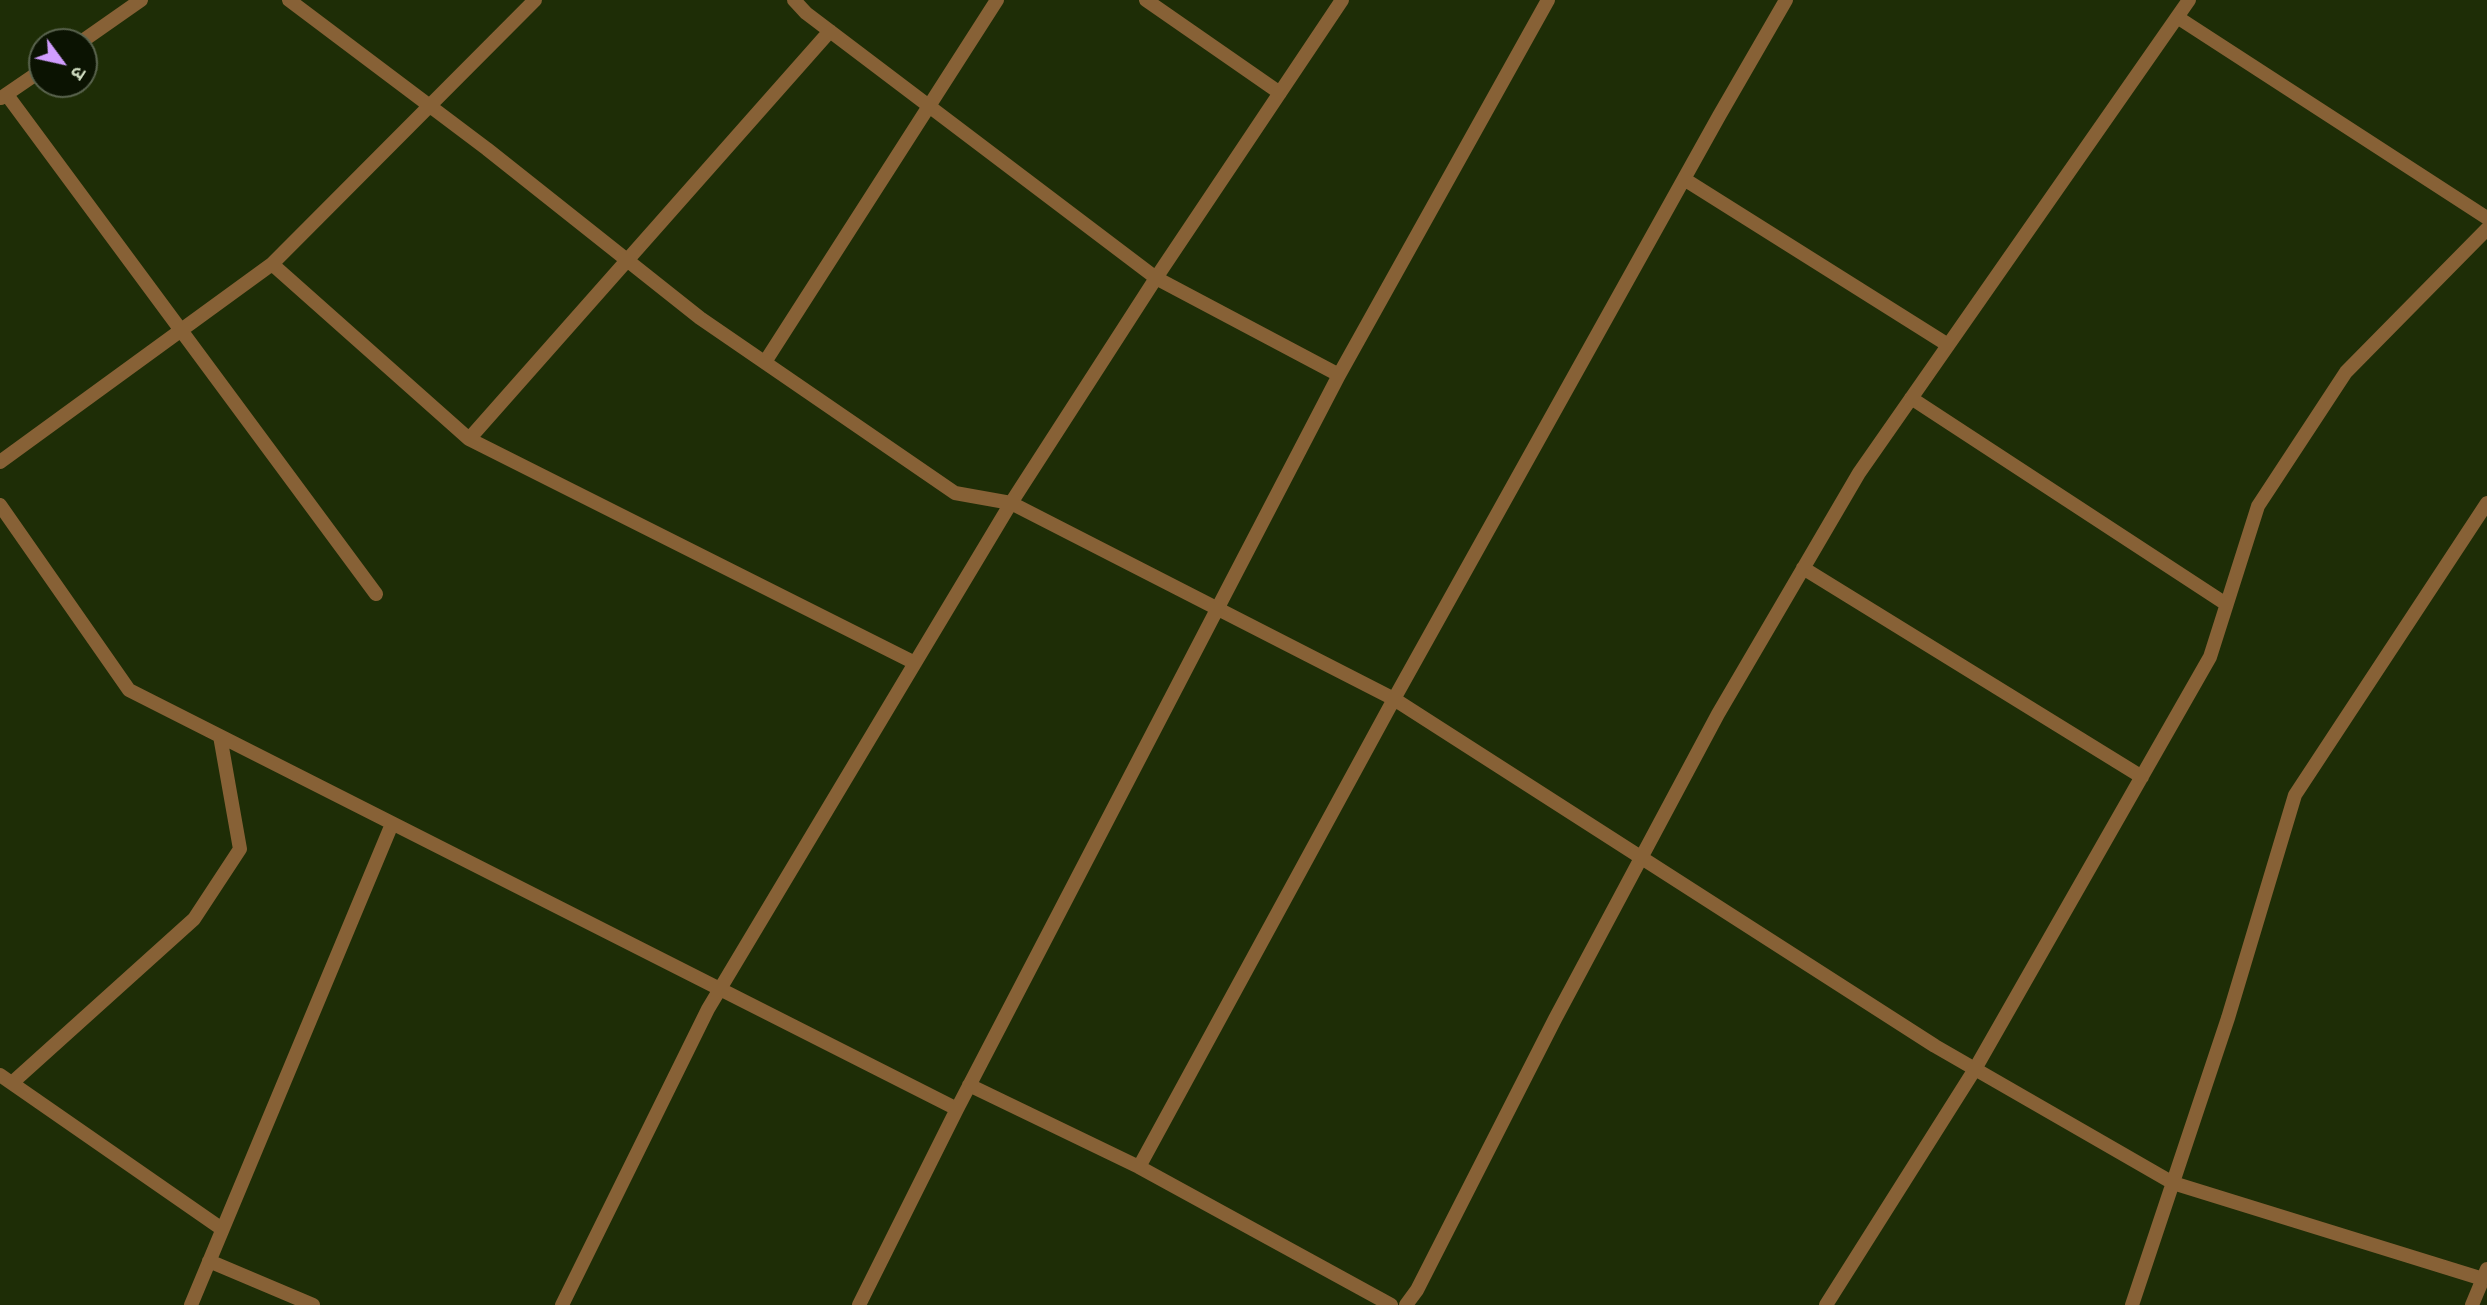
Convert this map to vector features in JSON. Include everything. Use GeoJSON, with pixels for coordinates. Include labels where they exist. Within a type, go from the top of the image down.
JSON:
{"type":"FeatureCollection","features":[{"type":"Feature","properties":{"kind":"street"},"geometry":{"type":"LineString","coordinates":[[98,30],[141,0]]}},
{"type":"Feature","properties":{"kind":"street"},"geometry":{"type":"LineString","coordinates":[[289,0],[431,106],[700,318],[955,493],[1011,503],[1394,699],[1923,1039],[2173,1182],[2485,1274],[2472,1305]]}},
{"type":"Feature","properties":{"kind":"street"},"geometry":{"type":"LineString","coordinates":[[0,463],[272,264],[535,0]]}},
{"type":"Feature","properties":{"kind":"street"},"geometry":{"type":"LineString","coordinates":[[794,0],[806,13],[1156,278],[1339,375]]}},
{"type":"Feature","properties":{"kind":"street"},"geometry":{"type":"LineString","coordinates":[[765,362],[998,0]]}},
{"type":"Feature","properties":{"kind":"street"},"geometry":{"type":"LineString","coordinates":[[1146,0],[1280,93]]}},
{"type":"Feature","properties":{"kind":"street"},"geometry":{"type":"LineString","coordinates":[[562,1305],[708,1009],[1011,503],[1156,278],[1342,0]]}},
{"type":"Feature","properties":{"kind":"street"},"geometry":{"type":"LineString","coordinates":[[859,1305],[957,1109],[1339,375],[1548,0]]}},
{"type":"Feature","properties":{"kind":"street"},"geometry":{"type":"LineString","coordinates":[[1139,1167],[1394,699],[1787,0]]}},
{"type":"Feature","properties":{"kind":"street"},"geometry":{"type":"LineString","coordinates":[[1406,1305],[1417,1290],[1555,1019],[1718,714],[1859,473],[2189,0]]}},
{"type":"Feature","properties":{"kind":"street"},"geometry":{"type":"LineString","coordinates":[[2177,17],[2487,218]]}},
{"type":"Feature","properties":{"kind":"street"},"geometry":{"type":"LineString","coordinates":[[469,439],[830,31]]}},
{"type":"Feature","properties":{"kind":"street"},"geometry":{"type":"LineString","coordinates":[[28,80],[3,97],[182,330],[376,594]]}},
{"type":"Feature","properties":{"kind":"street"},"geometry":{"type":"LineString","coordinates":[[1684,179],[1948,345]]}},
{"type":"Feature","properties":{"kind":"street"},"geometry":{"type":"LineString","coordinates":[[1826,1305],[1975,1069],[2210,657],[2258,506],[2346,372],[2487,229]]}},
{"type":"Feature","properties":{"kind":"street"},"geometry":{"type":"LineString","coordinates":[[272,264],[469,439],[915,663]]}},
{"type":"Feature","properties":{"kind":"street"},"geometry":{"type":"LineString","coordinates":[[1911,398],[2227,604]]}},
{"type":"Feature","properties":{"kind":"street"},"geometry":{"type":"LineString","coordinates":[[2132,1305],[2228,1018],[2295,795],[2487,503]]}},
{"type":"Feature","properties":{"kind":"street"},"geometry":{"type":"LineString","coordinates":[[0,505],[129,690],[957,1109]]}},
{"type":"Feature","properties":{"kind":"street"},"geometry":{"type":"LineString","coordinates":[[1803,568],[2142,777]]}},
{"type":"Feature","properties":{"kind":"street"},"geometry":{"type":"LineString","coordinates":[[220,736],[240,849],[194,919],[6,1079],[222,1229]]}},
{"type":"Feature","properties":{"kind":"street"},"geometry":{"type":"LineString","coordinates":[[191,1305],[392,824]]}},
{"type":"Feature","properties":{"kind":"street"},"geometry":{"type":"LineString","coordinates":[[970,1085],[1139,1167],[1391,1305]]}},
{"type":"Feature","properties":{"kind":"street"},"geometry":{"type":"LineString","coordinates":[[209,1261],[313,1305]]}}]}
